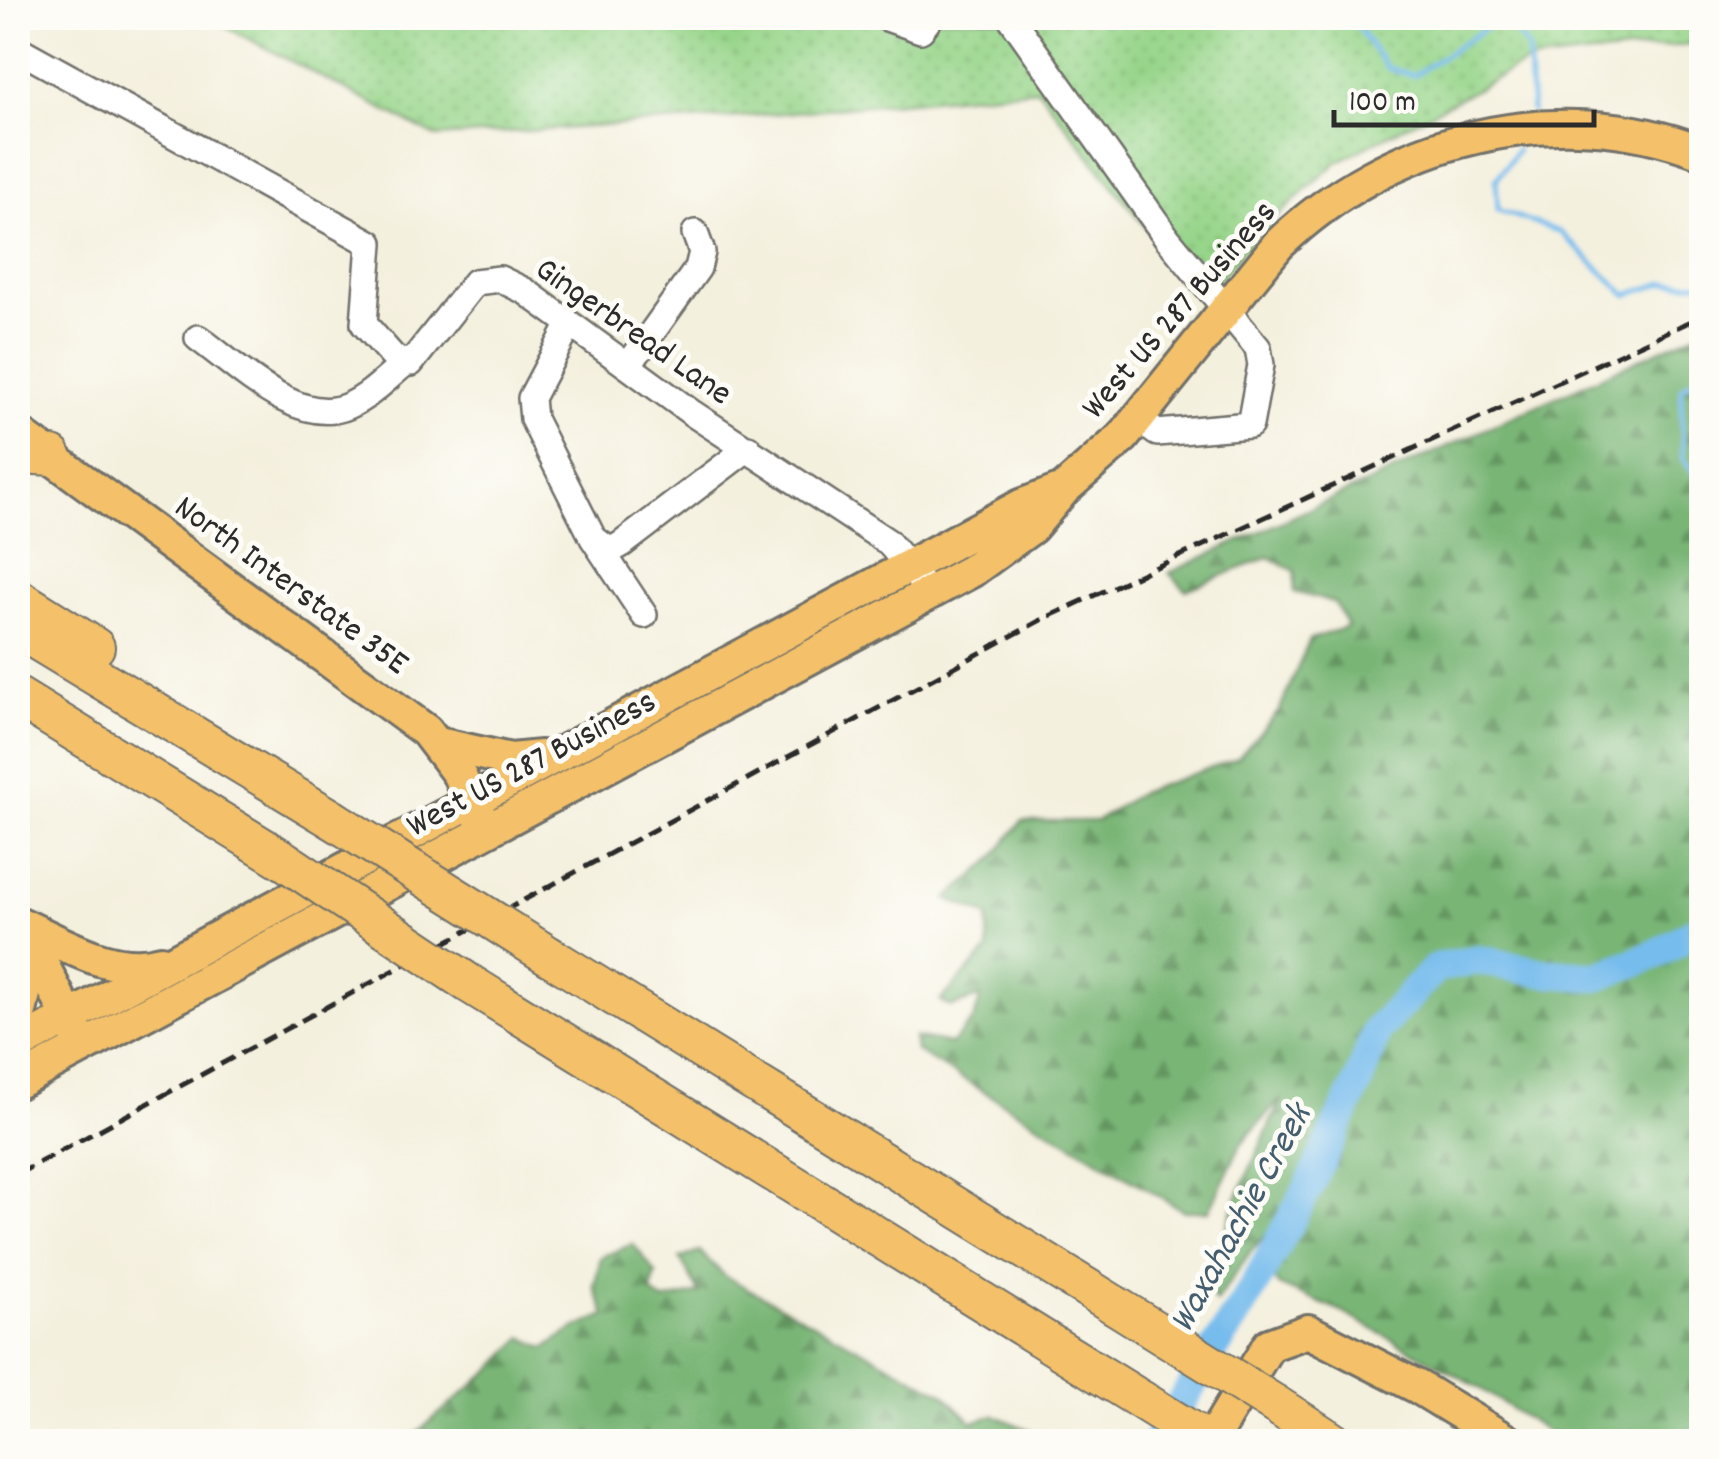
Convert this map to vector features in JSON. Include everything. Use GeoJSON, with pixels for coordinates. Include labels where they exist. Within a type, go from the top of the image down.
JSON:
{"type":"FeatureCollection","features":[{"type":"Feature","properties":{"kind":"highway"},"geometry":{"type":"LineString","coordinates":[[18,598],[248,749],[321,813]]}},
{"type":"Feature","properties":{"kind":"highway"},"geometry":{"type":"LineString","coordinates":[[18,630],[321,813],[1334,1442]]}},
{"type":"Feature","properties":{"kind":"highway"},"geometry":{"type":"LineString","coordinates":[[18,697],[285,861],[470,984],[1210,1442]]}},
{"type":"Feature","properties":{"kind":"highway"},"geometry":{"type":"LineString","coordinates":[[18,714],[54,736],[114,755]]}},
{"type":"Feature","properties":{"kind":"main road","name":"West US 287 Business"},"geometry":{"type":"LineString","coordinates":[[18,1045],[75,1031],[486,830],[920,581],[1021,506],[1064,489],[1138,419],[1278,245],[1334,197],[1390,164],[1460,139],[1545,127],[1650,136],[1702,152]]}},
{"type":"Feature","properties":{"kind":"main road","name":"North Interstate 35E"},"geometry":{"type":"LineString","coordinates":[[18,433],[35,455],[407,716],[444,752],[486,830]]}},
{"type":"Feature","properties":{"kind":"main road","name":"West US 287 Business"},"geometry":{"type":"LineString","coordinates":[[18,1082],[75,1031],[185,956],[560,752],[920,581]]}},
{"type":"Feature","properties":{"kind":"main road"},"geometry":{"type":"LineString","coordinates":[[440,815],[444,752],[512,760],[560,752]]}},
{"type":"Feature","properties":{"kind":"main road"},"geometry":{"type":"LineString","coordinates":[[18,923],[116,963],[147,966],[185,956]]}},
{"type":"Feature","properties":{"kind":"main road"},"geometry":{"type":"LineString","coordinates":[[18,934],[44,968],[75,1031]]}},
{"type":"Feature","properties":{"kind":"main road"},"geometry":{"type":"LineString","coordinates":[[18,964],[25,990],[18,1022]]}},
{"type":"Feature","properties":{"kind":"main road"},"geometry":{"type":"LineString","coordinates":[[1210,1442],[1268,1345],[1308,1332],[1418,1387],[1508,1442]]}},
{"type":"Feature","properties":{"kind":"street"},"geometry":{"type":"LineString","coordinates":[[888,18],[926,24]]}},
{"type":"Feature","properties":{"kind":"street"},"geometry":{"type":"LineString","coordinates":[[1011,18],[1168,239],[1258,348],[1261,365],[1250,425],[1157,433],[1138,419]]}},
{"type":"Feature","properties":{"kind":"street"},"geometry":{"type":"LineString","coordinates":[[18,50],[370,243],[364,324],[376,341],[404,364],[346,408],[324,410],[280,396],[198,338]]}},
{"type":"Feature","properties":{"kind":"street"},"geometry":{"type":"LineString","coordinates":[[628,366],[698,268],[702,252],[695,232]]}},
{"type":"Feature","properties":{"kind":"street","name":"Gingerbread Lane"},"geometry":{"type":"LineString","coordinates":[[404,364],[411,363],[475,282],[488,279],[525,290],[628,366],[888,542],[920,581]]}},
{"type":"Feature","properties":{"kind":"street"},"geometry":{"type":"LineString","coordinates":[[570,324],[531,398],[533,420],[593,538],[644,615]]}},
{"type":"Feature","properties":{"kind":"street"},"geometry":{"type":"LineString","coordinates":[[593,538],[610,550],[622,544],[748,448]]}},
{"type":"Feature","properties":{"kind":"green space"},"geometry":{"type":"Polygon","coordinates":[[[209,18],[1701,18],[1702,43],[1528,62],[1337,162],[1254,238],[1202,300],[1038,89],[740,117],[436,137],[209,18]]]}},
{"type":"Feature","properties":{"kind":"green space"},"geometry":{"type":"Polygon","coordinates":[[[1701,331],[1701,1441],[1561,1441],[1478,1387],[1342,1312],[1278,1285],[1270,1272],[1339,1159],[1349,1106],[1311,1160],[1285,1214],[1250,1252],[1216,1302],[1207,1284],[1237,1198],[1281,1099],[1241,1144],[1209,1211],[1184,1211],[916,1051],[914,1037],[951,1044],[974,1019],[981,997],[951,1007],[940,1001],[988,950],[988,916],[947,899],[993,859],[1022,821],[1097,821],[1139,793],[1238,758],[1279,711],[1310,639],[1347,627],[1335,603],[1294,592],[1295,571],[1269,557],[1186,590],[1169,573],[1701,331]]]}},
{"type":"Feature","properties":{"kind":"green space"},"geometry":{"type":"Polygon","coordinates":[[[633,1244],[656,1273],[651,1292],[663,1301],[699,1293],[680,1258],[700,1252],[725,1276],[943,1393],[972,1422],[995,1415],[1031,1431],[1034,1441],[407,1441],[491,1370],[523,1337],[545,1348],[606,1315],[594,1287],[601,1257],[633,1244]]]}},
{"type":"Feature","properties":{"kind":"waterway"},"geometry":{"type":"LineString","coordinates":[[1351,18],[1387,68],[1414,75],[1489,26],[1508,23],[1528,48],[1532,111]]}},
{"type":"Feature","properties":{"kind":"waterway"},"geometry":{"type":"LineString","coordinates":[[1517,150],[1496,180],[1498,210],[1560,232],[1627,295],[1664,283],[1702,283]]}},
{"type":"Feature","properties":{"kind":"waterway"},"geometry":{"type":"LineString","coordinates":[[1702,381],[1691,381],[1681,388],[1683,458],[1702,483]]}},
{"type":"Feature","properties":{"kind":"waterway","name":"Waxahachie Creek"},"geometry":{"type":"LineString","coordinates":[[1156,1442],[1247,1298],[1309,1187],[1358,1083],[1377,1030],[1436,968],[1477,960],[1540,972],[1597,977],[1656,954],[1702,927]]}},
{"type":"Feature","properties":{"kind":"railway"},"geometry":{"type":"LineString","coordinates":[[18,1174],[1041,620],[1702,316]]}}]}
